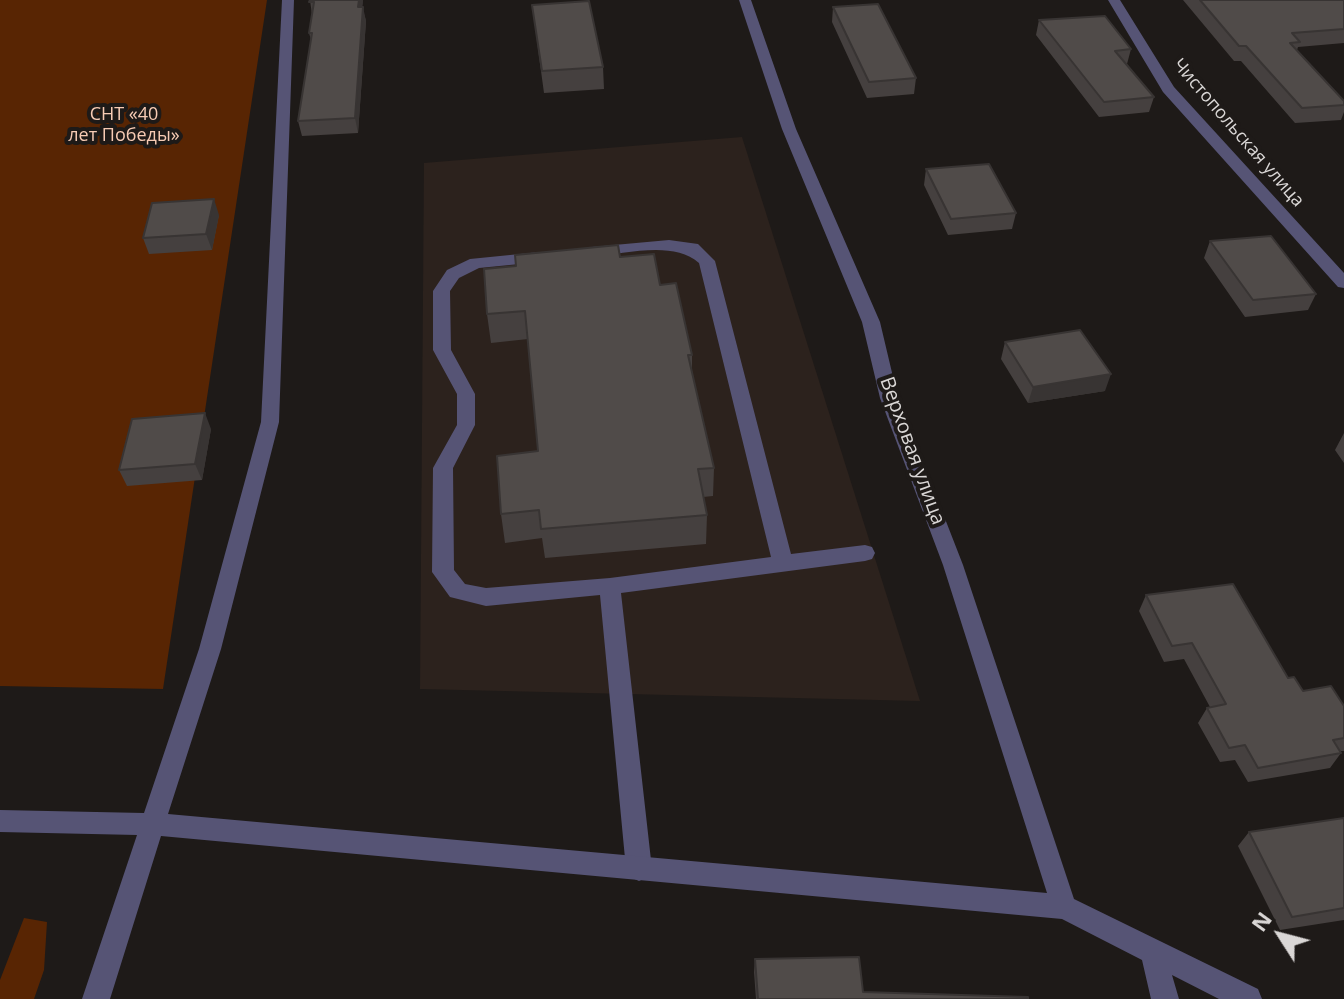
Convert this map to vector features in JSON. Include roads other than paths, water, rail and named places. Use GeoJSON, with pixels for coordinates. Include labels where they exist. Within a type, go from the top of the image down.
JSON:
{"type":"FeatureCollection","features":[{"type":"Feature","properties":{"kind":"street"},"geometry":{"type":"LineString","coordinates":[[96,999],[210,649],[270,422],[288,0]]}},
{"type":"Feature","properties":{"kind":"street","name":"Верховая улица"},"geometry":{"type":"LineString","coordinates":[[745,0],[789,129],[871,322],[889,398],[953,565],[1064,907]]}},
{"type":"Feature","properties":{"kind":"street","name":"Чистопольская улица"},"geometry":{"type":"LineString","coordinates":[[1114,0],[1168,89],[1344,283]]}},
{"type":"Feature","properties":{"kind":"street"},"geometry":{"type":"LineString","coordinates":[[783,563],[707,261],[692,248],[669,245],[476,263],[453,274],[441,291],[442,350],[466,394],[466,425],[443,468],[443,572],[458,591],[486,597],[610,586],[865,553]]}},
{"type":"Feature","properties":{"kind":"street"},"geometry":{"type":"LineString","coordinates":[[610,586],[639,869]]}},
{"type":"Feature","properties":{"kind":"street"},"geometry":{"type":"LineString","coordinates":[[0,821],[152,824],[1064,907],[1248,999]]}},
{"type":"Feature","properties":{"kind":"street"},"geometry":{"type":"LineString","coordinates":[[1153,952],[1165,999]]}},
{"type":"Feature","properties":{"kind":"park label","name":"СНТ «40 лет Победы»"},"geometry":{"type":"Point","coordinates":[124,125]}}]}
